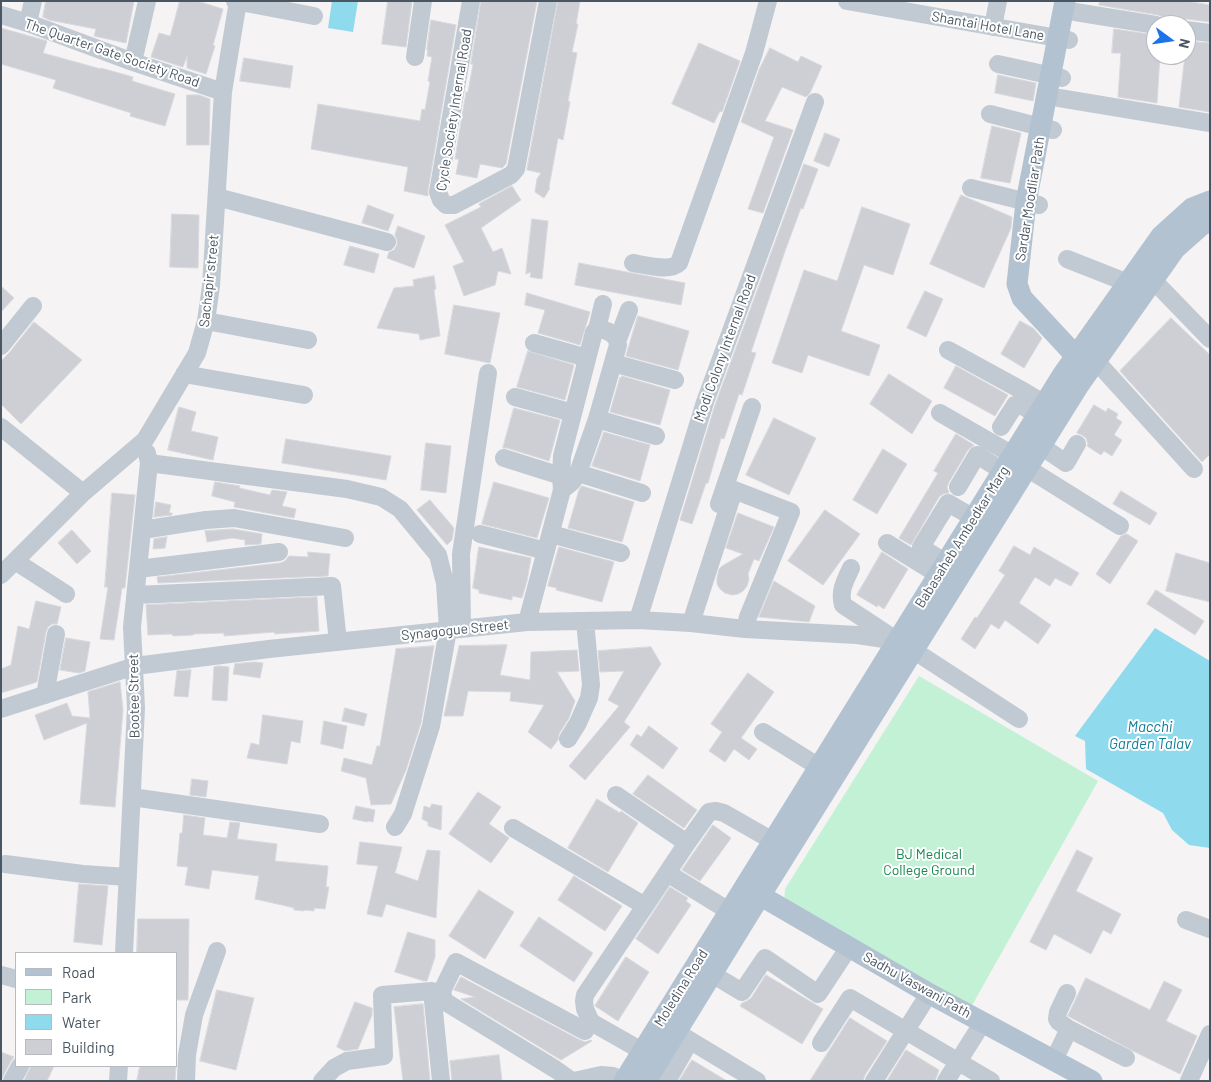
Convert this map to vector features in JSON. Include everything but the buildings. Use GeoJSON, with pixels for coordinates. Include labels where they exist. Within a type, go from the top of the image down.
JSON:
{"type":"FeatureCollection","features":[{"type":"Feature","properties":{"kind":"main road","name":"Sardar Moodliar Path"},"geometry":{"type":"LineString","coordinates":[[1073,5],[1063,39],[1057,84],[1033,204],[1028,265],[1029,280],[1037,298],[1086,358]]}},
{"type":"Feature","properties":{"kind":"main road","name":"Babasaheb Ambedkar Marg"},"geometry":{"type":"LineString","coordinates":[[745,898],[772,841],[819,767],[906,645],[943,569],[974,518],[1015,465],[1041,446],[1079,385],[1086,358],[1128,283],[1160,236],[1192,208],[1210,201]]}},
{"type":"Feature","properties":{"kind":"main road","name":"Babasaheb Ambedkar Marg"},"geometry":{"type":"LineString","coordinates":[[745,898],[906,645],[1015,465],[1041,410],[1153,280],[1175,248],[1202,225],[1210,222]]}},
{"type":"Feature","properties":{"kind":"main road","name":"Sadhu Vaswani Path"},"geometry":{"type":"LineString","coordinates":[[745,898],[847,951],[1071,1080]]}},
{"type":"Feature","properties":{"kind":"main road","name":"Moledina Road"},"geometry":{"type":"LineString","coordinates":[[646,1081],[683,1037],[745,898]]}},
{"type":"Feature","properties":{"kind":"main road","name":"Moledina Road"},"geometry":{"type":"LineString","coordinates":[[622,1081],[745,898]]}},
{"type":"Feature","properties":{"kind":"main road","name":"Sadhu Vaswani Path"},"geometry":{"type":"LineString","coordinates":[[980,1026],[1054,1060],[1092,1081]]}},
{"type":"Feature","properties":{"kind":"street"},"geometry":{"type":"LineString","coordinates":[[28,23],[33,1]]}},
{"type":"Feature","properties":{"kind":"street"},"geometry":{"type":"LineString","coordinates":[[133,62],[147,1]]}},
{"type":"Feature","properties":{"kind":"street"},"geometry":{"type":"LineString","coordinates":[[415,57],[422,1]]}},
{"type":"Feature","properties":{"kind":"street","name":"Cycle Society Internal Road"},"geometry":{"type":"LineString","coordinates":[[471,1],[438,192],[441,200],[446,205],[454,205],[511,175],[516,169],[548,1]]}},
{"type":"Feature","properties":{"kind":"street"},"geometry":{"type":"LineString","coordinates":[[632,263],[667,268],[675,267],[679,263],[754,53],[768,1]]}},
{"type":"Feature","properties":{"kind":"street","name":"Shantai Hotel Lane"},"geometry":{"type":"LineString","coordinates":[[847,1],[1063,39]]}},
{"type":"Feature","properties":{"kind":"street"},"geometry":{"type":"LineString","coordinates":[[993,27],[998,1]]}},
{"type":"Feature","properties":{"kind":"street"},"geometry":{"type":"LineString","coordinates":[[237,2],[314,16]]}},
{"type":"Feature","properties":{"kind":"street","name":"Sachapir street"},"geometry":{"type":"LineString","coordinates":[[1,575],[83,493],[144,440],[197,353],[206,321],[211,286],[223,92],[237,2]]}},
{"type":"Feature","properties":{"kind":"street"},"geometry":{"type":"LineString","coordinates":[[1073,5],[1146,23]]}},
{"type":"Feature","properties":{"kind":"street","name":"The Quarter Gate Society Road"},"geometry":{"type":"LineString","coordinates":[[1,16],[28,23],[133,62],[223,92]]}},
{"type":"Feature","properties":{"kind":"street"},"geometry":{"type":"LineString","coordinates":[[1196,31],[1210,33]]}},
{"type":"Feature","properties":{"kind":"street"},"geometry":{"type":"LineString","coordinates":[[998,64],[1057,84],[1210,123]]}},
{"type":"Feature","properties":{"kind":"street","name":"Modi Colony Internal Road"},"geometry":{"type":"LineString","coordinates":[[638,620],[704,402],[815,102]]}},
{"type":"Feature","properties":{"kind":"street"},"geometry":{"type":"LineString","coordinates":[[990,114],[1047,128]]}},
{"type":"Feature","properties":{"kind":"street"},"geometry":{"type":"LineString","coordinates":[[971,188],[1033,204]]}},
{"type":"Feature","properties":{"kind":"street"},"geometry":{"type":"LineString","coordinates":[[216,197],[388,242]]}},
{"type":"Feature","properties":{"kind":"street"},"geometry":{"type":"LineString","coordinates":[[1067,258],[1128,283]]}},
{"type":"Feature","properties":{"kind":"street"},"geometry":{"type":"LineString","coordinates":[[1153,280],[1210,339]]}},
{"type":"Feature","properties":{"kind":"street"},"geometry":{"type":"LineString","coordinates":[[527,622],[546,551],[561,483],[562,456],[603,304]]}},
{"type":"Feature","properties":{"kind":"street"},"geometry":{"type":"LineString","coordinates":[[1,346],[33,306]]}},
{"type":"Feature","properties":{"kind":"street"},"geometry":{"type":"LineString","coordinates":[[504,458],[561,483],[572,482],[578,474],[597,419],[618,345],[618,339],[629,310]]}},
{"type":"Feature","properties":{"kind":"street"},"geometry":{"type":"LineString","coordinates":[[206,321],[308,340]]}},
{"type":"Feature","properties":{"kind":"street"},"geometry":{"type":"LineString","coordinates":[[597,329],[601,329],[618,339]]}},
{"type":"Feature","properties":{"kind":"street"},"geometry":{"type":"LineString","coordinates":[[534,343],[587,358]]}},
{"type":"Feature","properties":{"kind":"street"},"geometry":{"type":"LineString","coordinates":[[948,350],[1023,391],[1041,410]]}},
{"type":"Feature","properties":{"kind":"street"},"geometry":{"type":"LineString","coordinates":[[1086,358],[1194,469]]}},
{"type":"Feature","properties":{"kind":"street"},"geometry":{"type":"LineString","coordinates":[[613,364],[675,380]]}},
{"type":"Feature","properties":{"kind":"street"},"geometry":{"type":"LineString","coordinates":[[395,827],[403,814],[431,726],[455,630],[461,554],[488,373]]}},
{"type":"Feature","properties":{"kind":"street"},"geometry":{"type":"LineString","coordinates":[[184,374],[304,395]]}},
{"type":"Feature","properties":{"kind":"street"},"geometry":{"type":"LineString","coordinates":[[515,397],[573,413]]}},
{"type":"Feature","properties":{"kind":"street"},"geometry":{"type":"LineString","coordinates":[[1001,426],[1015,405],[1041,410]]}},
{"type":"Feature","properties":{"kind":"street"},"geometry":{"type":"LineString","coordinates":[[685,623],[752,407]]}},
{"type":"Feature","properties":{"kind":"street"},"geometry":{"type":"LineString","coordinates":[[940,413],[1015,465],[1120,526]]}},
{"type":"Feature","properties":{"kind":"street"},"geometry":{"type":"LineString","coordinates":[[597,419],[656,436]]}},
{"type":"Feature","properties":{"kind":"street"},"geometry":{"type":"LineString","coordinates":[[1,427],[83,493]]}},
{"type":"Feature","properties":{"kind":"street","name":"Bootee Street"},"geometry":{"type":"LineString","coordinates":[[124,952],[136,708],[132,627],[149,463],[144,440]]}},
{"type":"Feature","properties":{"kind":"street"},"geometry":{"type":"LineString","coordinates":[[1041,446],[1066,463],[1077,444]]}},
{"type":"Feature","properties":{"kind":"street"},"geometry":{"type":"LineString","coordinates":[[958,487],[977,456],[1015,465]]}},
{"type":"Feature","properties":{"kind":"street"},"geometry":{"type":"LineString","coordinates":[[149,463],[347,489],[381,497],[400,509],[438,555],[455,630]]}},
{"type":"Feature","properties":{"kind":"street"},"geometry":{"type":"LineString","coordinates":[[578,474],[642,493]]}},
{"type":"Feature","properties":{"kind":"street"},"geometry":{"type":"LineString","coordinates":[[685,623],[734,490],[791,512],[748,617],[745,629]]}},
{"type":"Feature","properties":{"kind":"street"},"geometry":{"type":"LineString","coordinates":[[943,569],[921,547],[948,503],[974,518]]}},
{"type":"Feature","properties":{"kind":"street"},"geometry":{"type":"LineString","coordinates":[[142,530],[206,520],[234,518],[345,538]]}},
{"type":"Feature","properties":{"kind":"street"},"geometry":{"type":"LineString","coordinates":[[480,534],[546,551]]}},
{"type":"Feature","properties":{"kind":"street"},"geometry":{"type":"LineString","coordinates":[[550,534],[621,553]]}},
{"type":"Feature","properties":{"kind":"street"},"geometry":{"type":"LineString","coordinates":[[886,543],[943,569]]}},
{"type":"Feature","properties":{"kind":"street"},"geometry":{"type":"LineString","coordinates":[[138,569],[279,552]]}},
{"type":"Feature","properties":{"kind":"street"},"geometry":{"type":"LineString","coordinates":[[15,561],[66,594]]}},
{"type":"Feature","properties":{"kind":"street"},"geometry":{"type":"LineString","coordinates":[[851,568],[842,587],[841,599],[843,605],[1019,719]]}},
{"type":"Feature","properties":{"kind":"street"},"geometry":{"type":"LineString","coordinates":[[136,595],[332,586],[338,642]]}},
{"type":"Feature","properties":{"kind":"street","name":"Synagogue Street"},"geometry":{"type":"LineString","coordinates":[[1,709],[135,666],[269,649],[527,622],[638,620],[745,629],[857,635],[906,645]]}},
{"type":"Feature","properties":{"kind":"street"},"geometry":{"type":"LineString","coordinates":[[568,739],[584,711],[591,685],[585,621]]}},
{"type":"Feature","properties":{"kind":"street"},"geometry":{"type":"LineString","coordinates":[[45,694],[56,634]]}},
{"type":"Feature","properties":{"kind":"street"},"geometry":{"type":"LineString","coordinates":[[763,732],[819,767]]}},
{"type":"Feature","properties":{"kind":"street"},"geometry":{"type":"LineString","coordinates":[[616,796],[687,843]]}},
{"type":"Feature","properties":{"kind":"street"},"geometry":{"type":"LineString","coordinates":[[132,797],[320,824]]}},
{"type":"Feature","properties":{"kind":"street"},"geometry":{"type":"LineString","coordinates":[[642,1051],[591,1022],[585,1008],[585,995],[709,812],[724,813],[772,841]]}},
{"type":"Feature","properties":{"kind":"street"},"geometry":{"type":"LineString","coordinates":[[514,828],[644,906]]}},
{"type":"Feature","properties":{"kind":"street"},"geometry":{"type":"LineString","coordinates":[[5,864],[83,874],[128,876]]}},
{"type":"Feature","properties":{"kind":"street"},"geometry":{"type":"LineString","coordinates":[[667,874],[745,898]]}},
{"type":"Feature","properties":{"kind":"street"},"geometry":{"type":"LineString","coordinates":[[1186,920],[1210,929]]}},
{"type":"Feature","properties":{"kind":"street"},"geometry":{"type":"LineString","coordinates":[[186,1081],[187,1055],[194,1015],[217,951]]}},
{"type":"Feature","properties":{"kind":"street"},"geometry":{"type":"LineString","coordinates":[[712,974],[742,992],[765,958],[818,994],[847,951]]}},
{"type":"Feature","properties":{"kind":"street"},"geometry":{"type":"LineString","coordinates":[[585,1032],[456,962],[442,991],[444,1001],[555,1068],[573,1081],[601,1075],[613,1076],[622,1081]]}},
{"type":"Feature","properties":{"kind":"street"},"geometry":{"type":"LineString","coordinates":[[1,975],[15,979]]}},
{"type":"Feature","properties":{"kind":"street"},"geometry":{"type":"LineString","coordinates":[[322,1081],[334,1068],[347,1061],[384,1056],[382,995],[432,991],[441,1081]]}},
{"type":"Feature","properties":{"kind":"street"},"geometry":{"type":"LineString","coordinates":[[1067,993],[1057,1016],[1059,1022],[1126,1058]]}},
{"type":"Feature","properties":{"kind":"street"},"geometry":{"type":"LineString","coordinates":[[874,1081],[927,997]]}},
{"type":"Feature","properties":{"kind":"street"},"geometry":{"type":"LineString","coordinates":[[821,1043],[850,998],[991,1081]]}},
{"type":"Feature","properties":{"kind":"street"},"geometry":{"type":"LineString","coordinates":[[946,1081],[980,1026]]}},
{"type":"Feature","properties":{"kind":"street"},"geometry":{"type":"LineString","coordinates":[[1054,1060],[1069,1029]]}},
{"type":"Feature","properties":{"kind":"street"},"geometry":{"type":"LineString","coordinates":[[1189,1081],[1210,1034]]}},
{"type":"Feature","properties":{"kind":"street"},"geometry":{"type":"LineString","coordinates":[[667,1081],[683,1037],[757,1081]]}},
{"type":"Feature","properties":{"kind":"street"},"geometry":{"type":"LineString","coordinates":[[12,1081],[19,1067]]}},
{"type":"Feature","properties":{"kind":"street"},"geometry":{"type":"LineString","coordinates":[[118,1081],[119,1067]]}},
{"type":"Feature","properties":{"kind":"green space","name":"BJ Medical College Ground"},"geometry":{"type":"Polygon","coordinates":[[[919,676],[1098,781],[970,1009],[784,903],[785,889],[919,676]]]}},
{"type":"Feature","properties":{"kind":"water"},"geometry":{"type":"Polygon","coordinates":[[[332,1],[358,1],[353,32],[328,28],[332,1]]]}},
{"type":"Feature","properties":{"kind":"water","name":"Macchi Garden Talav"},"geometry":{"type":"Polygon","coordinates":[[[1155,628],[1210,661],[1210,848],[1189,845],[1172,830],[1163,813],[1086,769],[1085,741],[1075,736],[1155,628]]]}}]}
